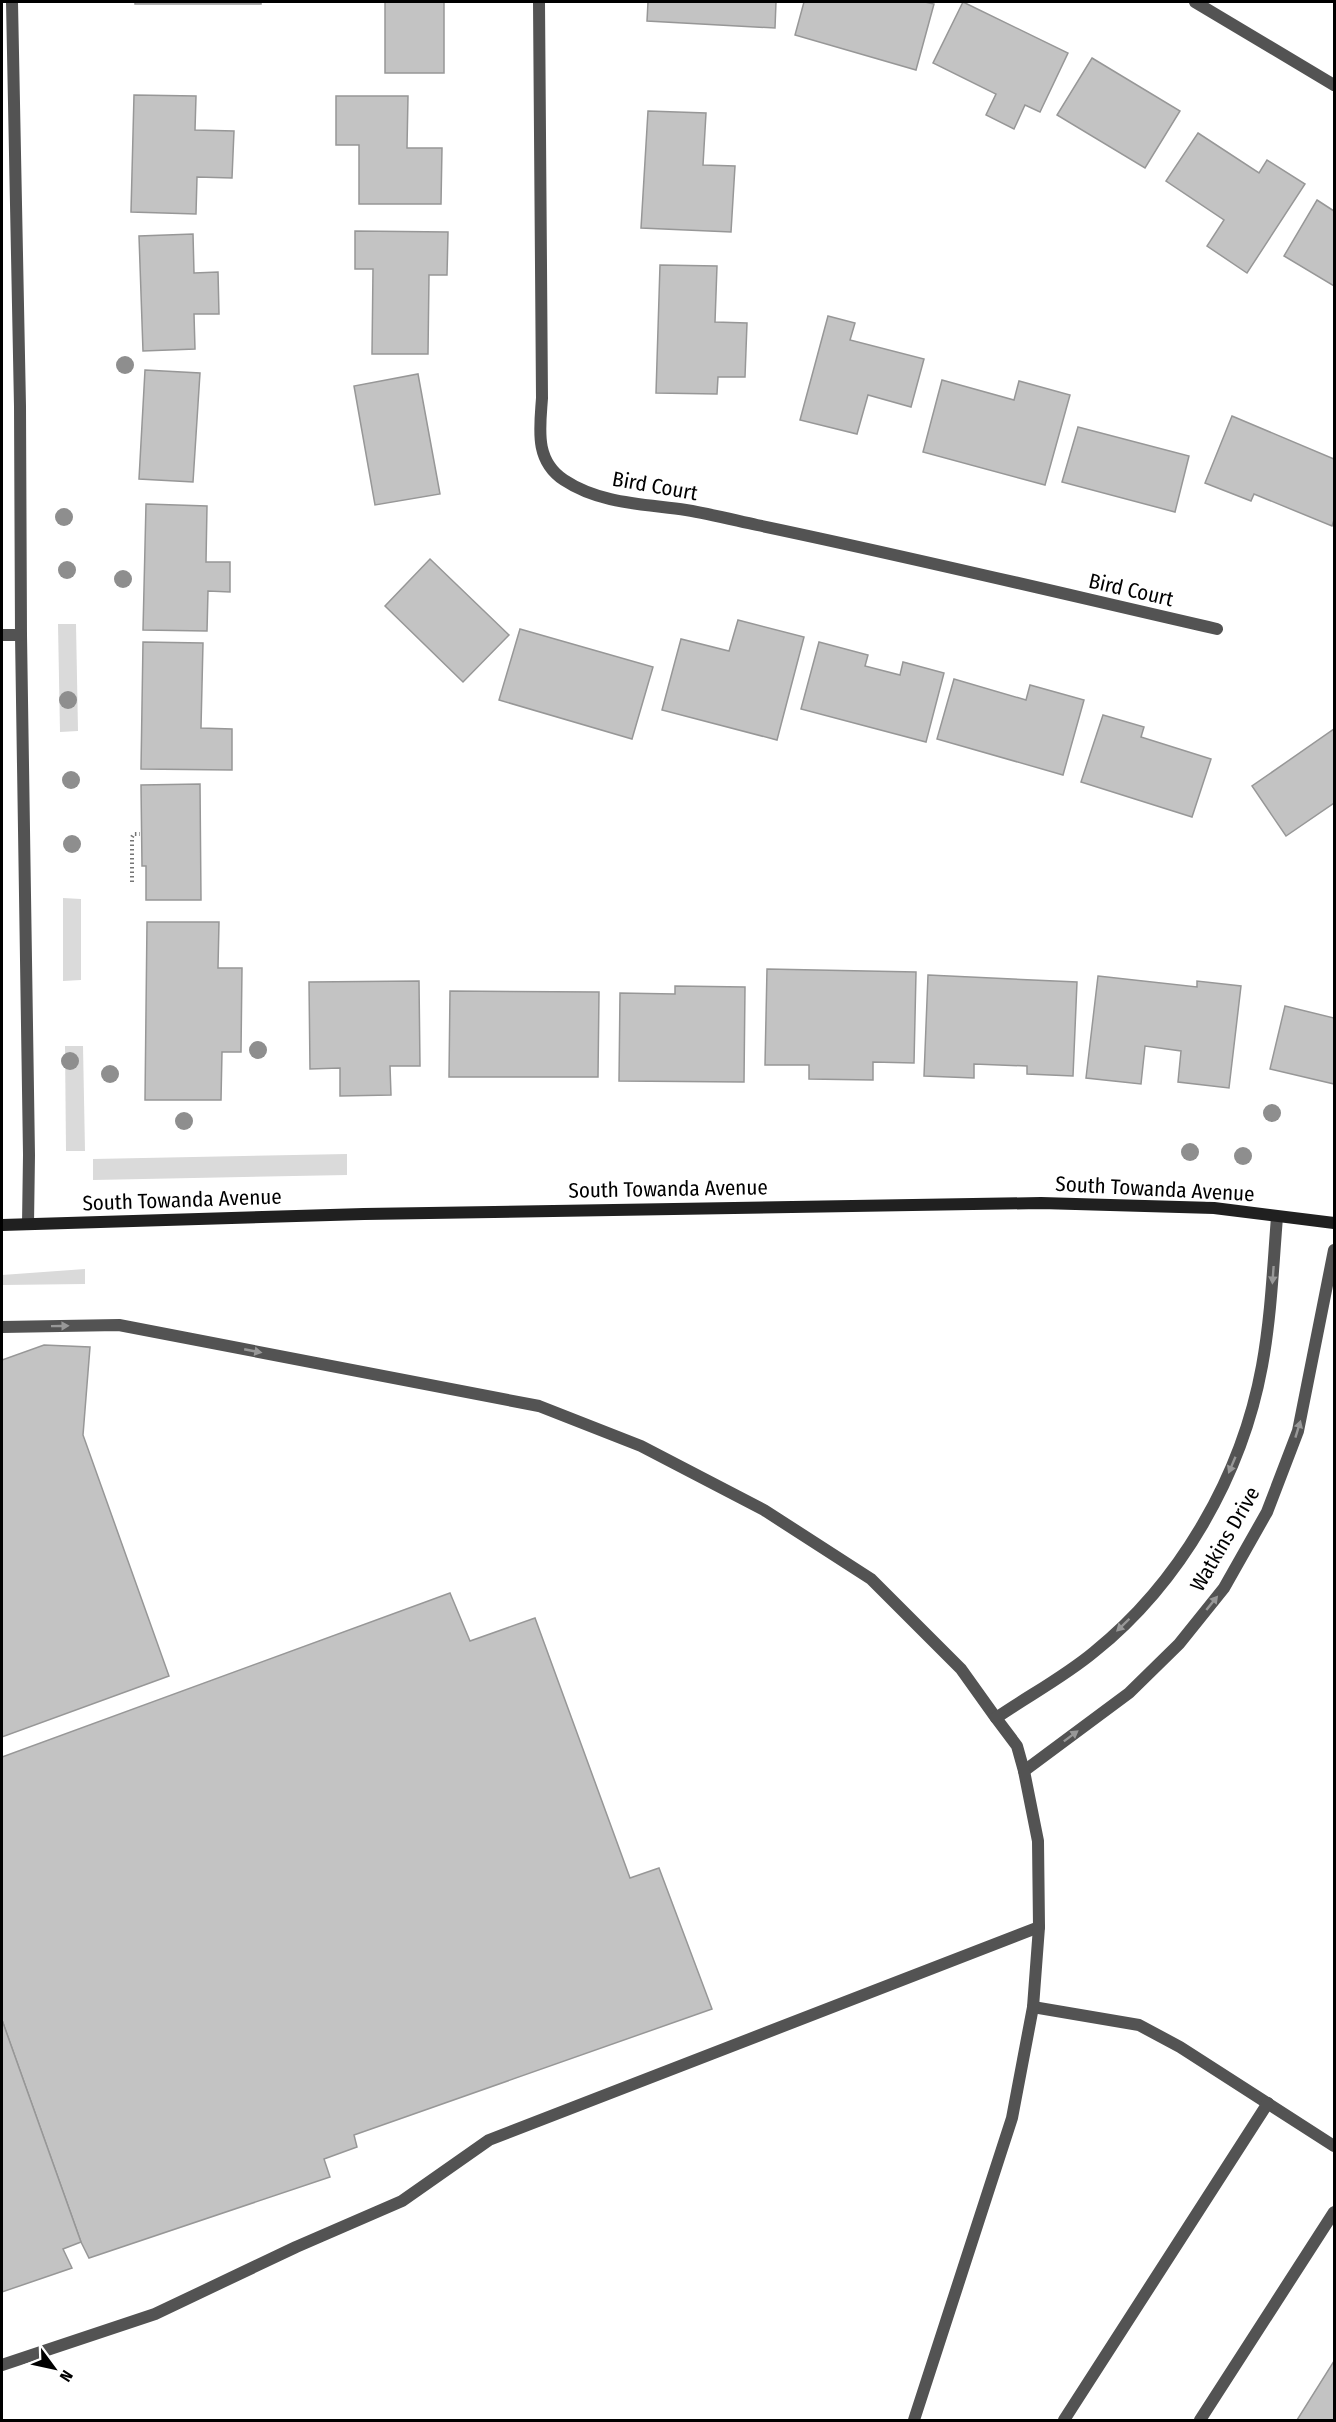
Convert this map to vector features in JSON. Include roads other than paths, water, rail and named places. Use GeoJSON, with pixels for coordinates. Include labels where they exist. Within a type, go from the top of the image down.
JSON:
{"type":"FeatureCollection","features":[{"type":"Feature","properties":{"kind":"main road","name":"South Towanda Avenue"},"geometry":{"type":"LineString","coordinates":[[2,1225],[376,1214],[1041,1203],[1214,1208],[1335,1223]]}},
{"type":"Feature","properties":{"kind":"street"},"geometry":{"type":"LineString","coordinates":[[12,2],[21,406],[21,635],[29,1155],[28,1224]]}},
{"type":"Feature","properties":{"kind":"street","name":"Bird Court"},"geometry":{"type":"LineString","coordinates":[[539,2],[542,386],[539,438],[545,459],[563,480],[599,496],[620,502],[688,511],[840,542],[1217,630]]}},
{"type":"Feature","properties":{"kind":"street"},"geometry":{"type":"LineString","coordinates":[[1195,2],[1335,86]]}},
{"type":"Feature","properties":{"kind":"street"},"geometry":{"type":"LineString","coordinates":[[2,635],[21,635]]}},
{"type":"Feature","properties":{"kind":"street","name":"Watkins Drive"},"geometry":{"type":"LineString","coordinates":[[996,1718],[1094,1652],[1140,1608],[1181,1559],[1204,1522],[1242,1442],[1255,1399],[1270,1312],[1277,1217]]}},
{"type":"Feature","properties":{"kind":"street","name":"Watkins Drive"},"geometry":{"type":"LineString","coordinates":[[1024,1771],[1129,1693],[1179,1644],[1224,1588],[1267,1512],[1298,1431],[1335,1250]]}},
{"type":"Feature","properties":{"kind":"street"},"geometry":{"type":"LineString","coordinates":[[2,1327],[119,1326],[539,1406],[641,1446],[764,1510],[871,1579],[961,1669],[1017,1746],[1038,1841],[1039,1927],[1033,2007],[1012,2118],[914,2421]]}},
{"type":"Feature","properties":{"kind":"street"},"geometry":{"type":"LineString","coordinates":[[2,2365],[155,2314],[296,2247],[402,2201],[489,2140],[1039,1927]]}},
{"type":"Feature","properties":{"kind":"street"},"geometry":{"type":"LineString","coordinates":[[1033,2007],[1139,2025],[1180,2047],[1335,2146]]}},
{"type":"Feature","properties":{"kind":"street"},"geometry":{"type":"LineString","coordinates":[[1064,2421],[1268,2103]]}},
{"type":"Feature","properties":{"kind":"street"},"geometry":{"type":"LineString","coordinates":[[1200,2421],[1335,2212]]}}]}
